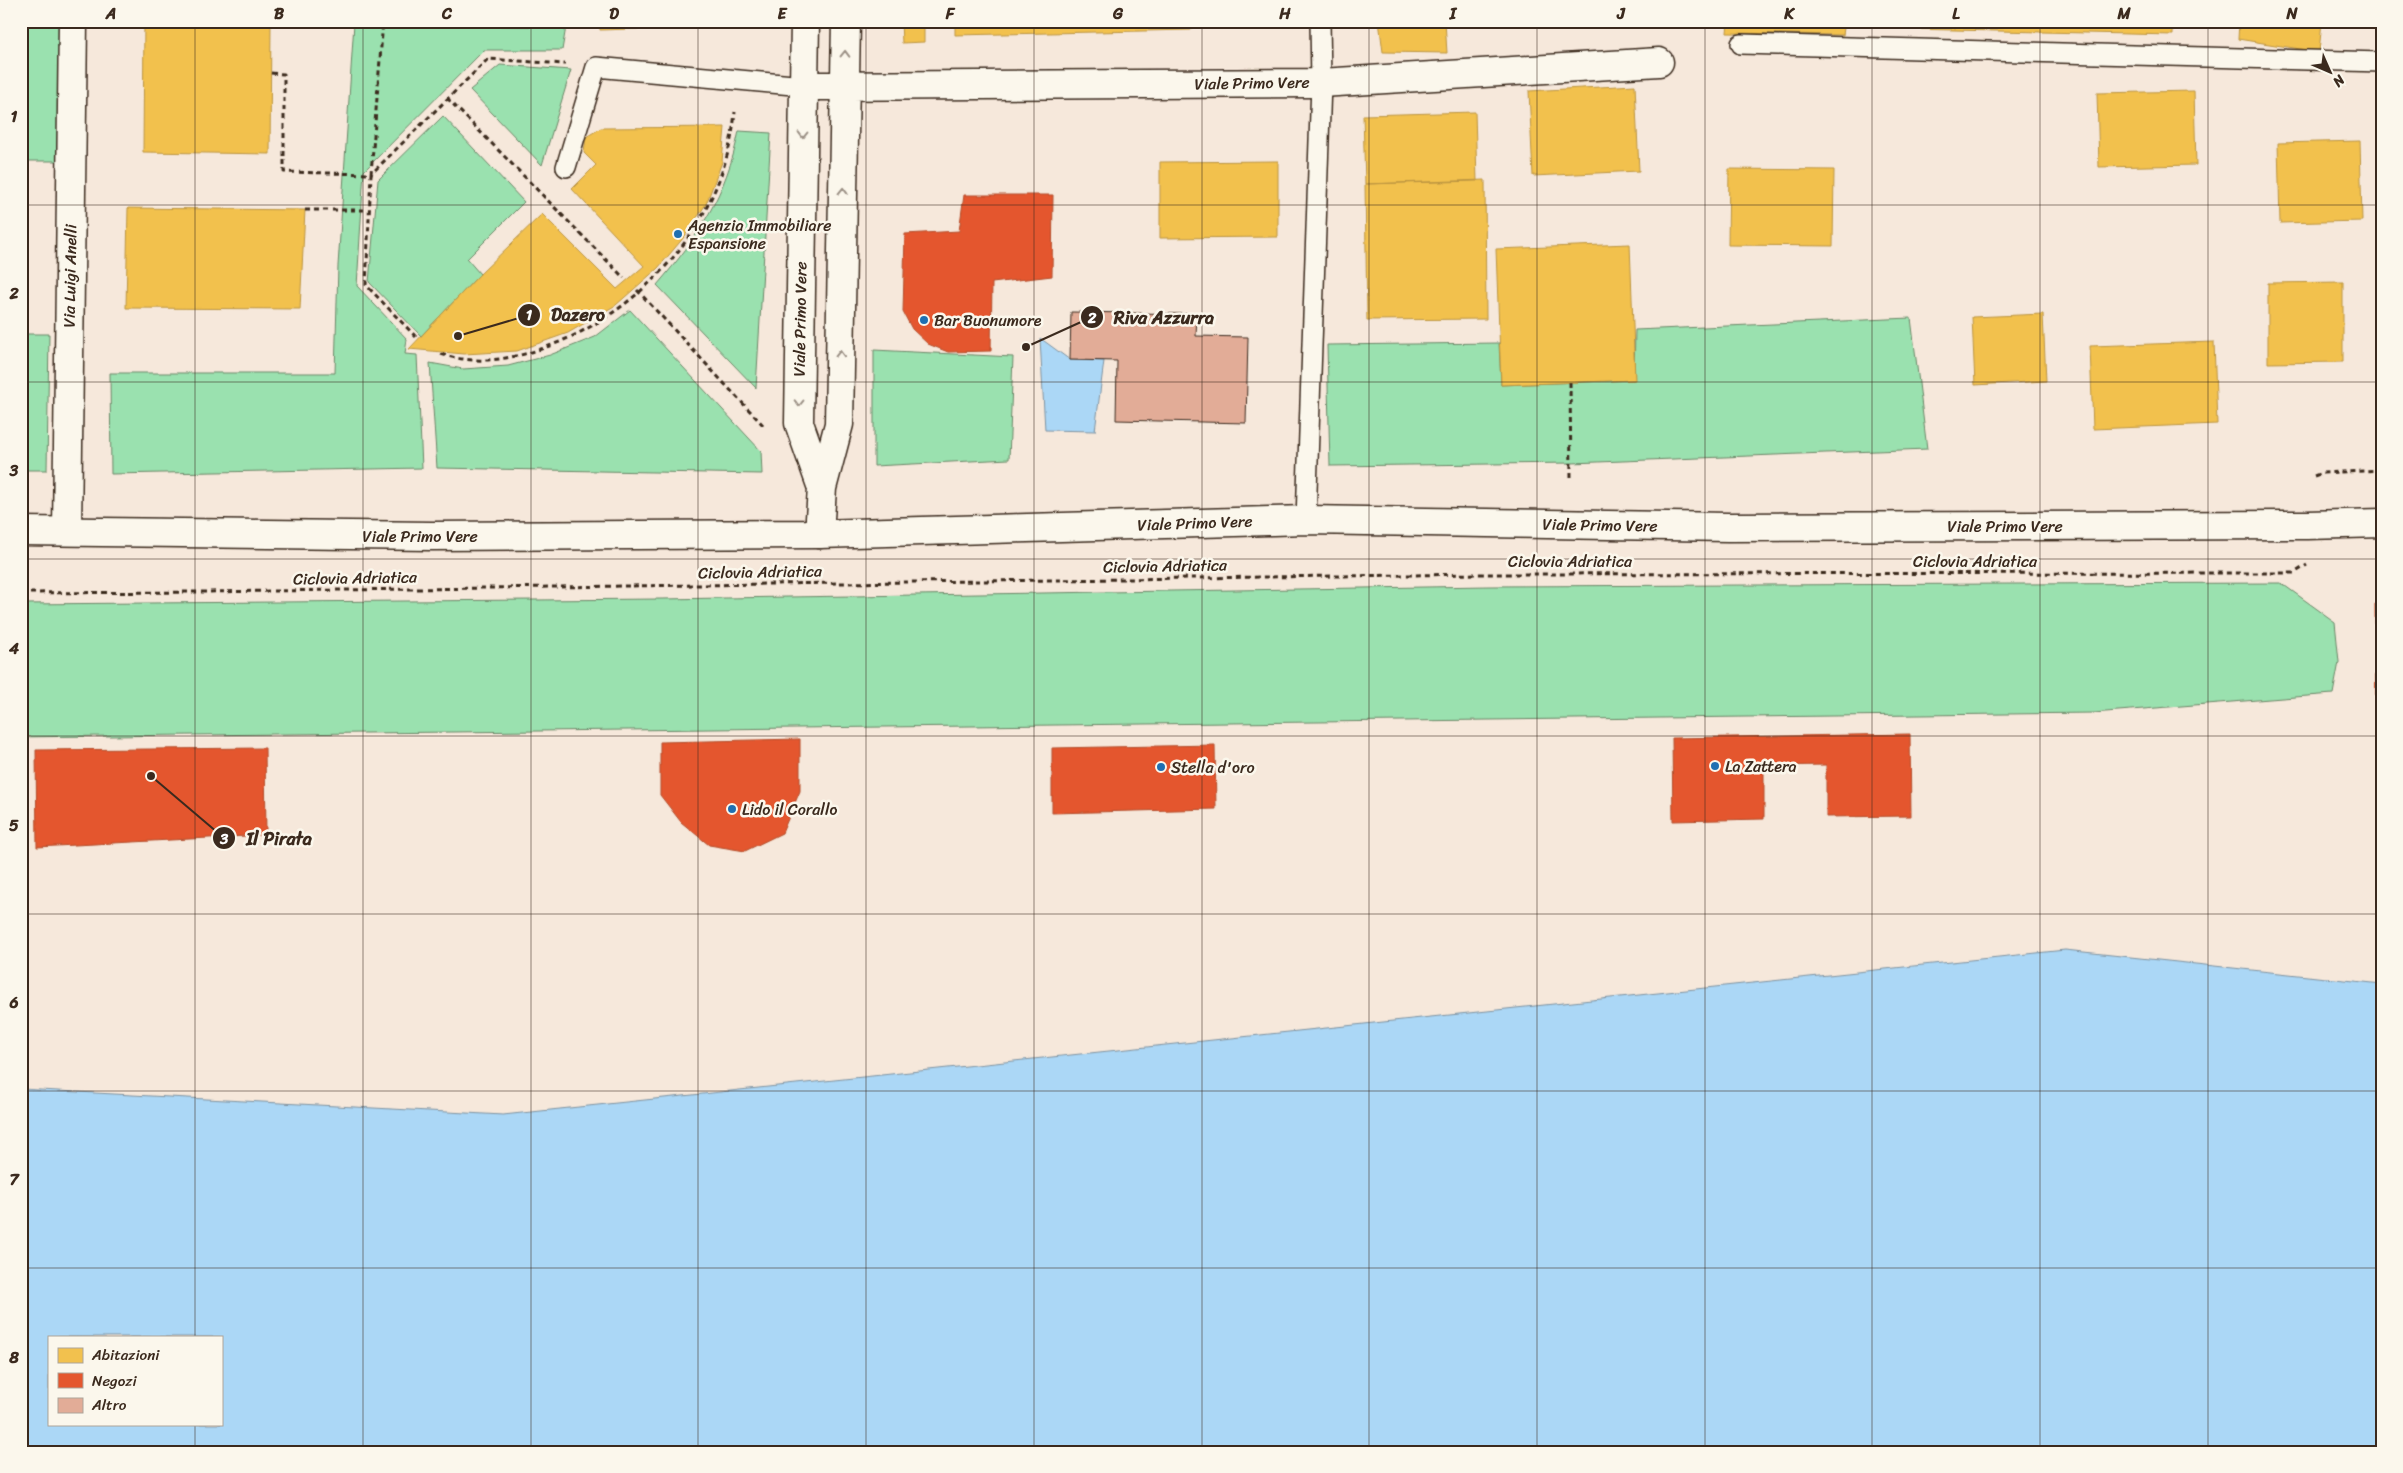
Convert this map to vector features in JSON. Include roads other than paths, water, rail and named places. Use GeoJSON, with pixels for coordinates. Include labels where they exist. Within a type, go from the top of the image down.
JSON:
{"type":"FeatureCollection","features":[{"type":"Feature","properties":{"kind":"street","name":"Via Luigi Anelli"},"geometry":{"type":"LineString","coordinates":[[66,532],[73,21]]}},
{"type":"Feature","properties":{"kind":"street","name":"Viale Primo Vere"},"geometry":{"type":"LineString","coordinates":[[805,21],[799,423],[822,488]]}},
{"type":"Feature","properties":{"kind":"street","name":"Viale Primo Vere"},"geometry":{"type":"LineString","coordinates":[[819,534],[822,488],[839,424],[846,21]]}},
{"type":"Feature","properties":{"kind":"street","name":"Viale Primo Vere"},"geometry":{"type":"LineString","coordinates":[[804,86],[845,88],[1320,82],[1659,62]]}},
{"type":"Feature","properties":{"kind":"street","name":"Viale Primo Vere"},"geometry":{"type":"LineString","coordinates":[[21,531],[432,536],[819,534],[1306,520],[1728,527],[2308,525],[2382,523]]}},
{"type":"Feature","properties":{"kind":"lane"},"geometry":{"type":"LineString","coordinates":[[1306,520],[1320,82],[1320,21]]}},
{"type":"Feature","properties":{"kind":"lane"},"geometry":{"type":"LineString","coordinates":[[1741,44],[2382,62]]}},
{"type":"Feature","properties":{"kind":"lane","name":"Viale Primo Vere"},"geometry":{"type":"LineString","coordinates":[[566,167],[596,67],[804,86]]}},
{"type":"Feature","properties":{"kind":"water"},"geometry":{"type":"Polygon","coordinates":[[[1040,338],[1070,360],[1104,361],[1095,431],[1045,430],[1040,338]]]}},
{"type":"Feature","properties":{"kind":"water"},"geometry":{"type":"Polygon","coordinates":[[[2065,950],[2382,984],[2382,1452],[21,1452],[21,1089],[503,1115],[2065,950]]]}},
{"type":"Feature","properties":{"kind":"place","name":"Agenzia Immobiliare Espansione"},"geometry":{"type":"Point","coordinates":[678,234]}},
{"type":"Feature","properties":{"kind":"place","name":"Bar Buonumore"},"geometry":{"type":"Point","coordinates":[924,320]}},
{"type":"Feature","properties":{"kind":"place","name":"Dazero"},"geometry":{"type":"Point","coordinates":[458,336]}},
{"type":"Feature","properties":{"kind":"place","name":"Riva Azzurra"},"geometry":{"type":"Point","coordinates":[1026,347]}},
{"type":"Feature","properties":{"kind":"place","name":"La Zattera"},"geometry":{"type":"Point","coordinates":[1715,766]}},
{"type":"Feature","properties":{"kind":"place","name":"Stella d'oro"},"geometry":{"type":"Point","coordinates":[1161,767]}},
{"type":"Feature","properties":{"kind":"place","name":"Il Pirata"},"geometry":{"type":"Point","coordinates":[151,776]}},
{"type":"Feature","properties":{"kind":"place","name":"Lido il Corallo"},"geometry":{"type":"Point","coordinates":[732,809]}}]}
